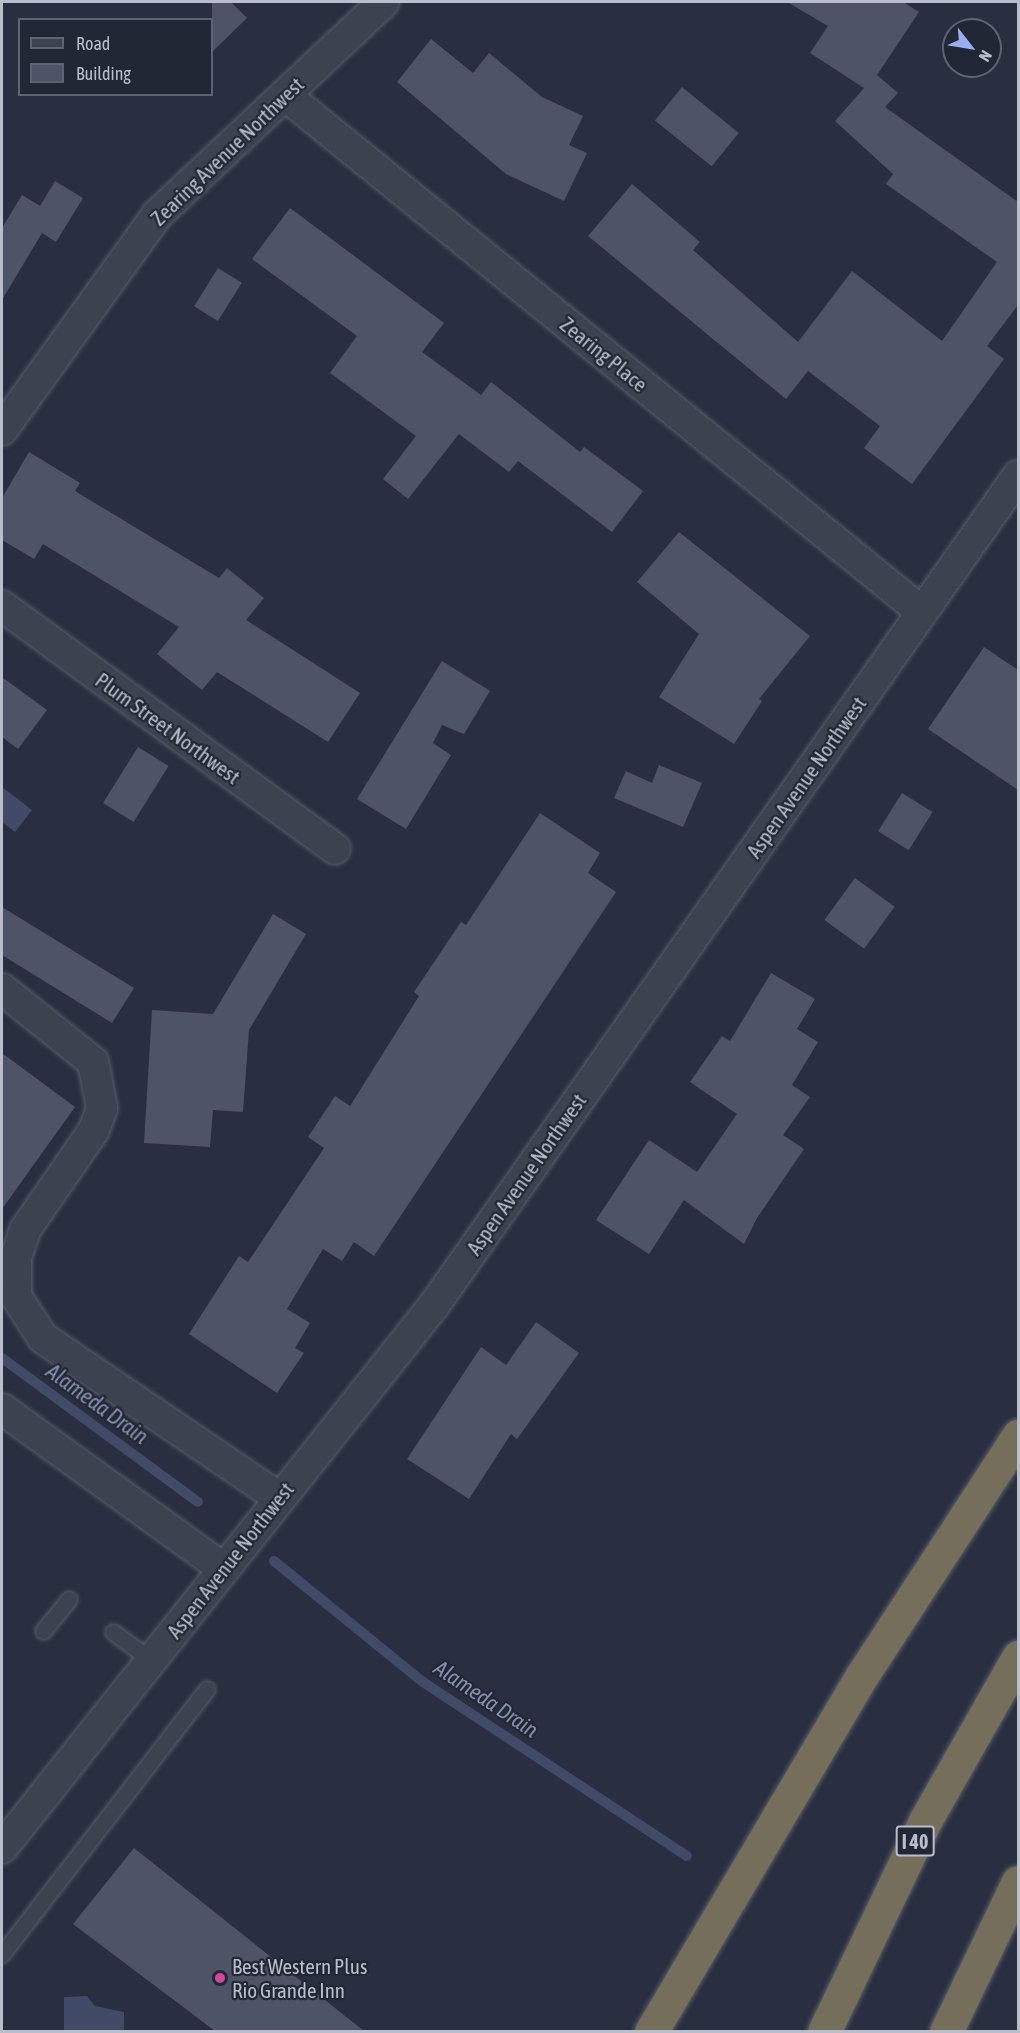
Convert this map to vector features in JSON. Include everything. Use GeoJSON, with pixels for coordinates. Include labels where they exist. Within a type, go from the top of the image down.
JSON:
{"type":"FeatureCollection","features":[{"type":"Feature","properties":{"kind":"highway"},"geometry":{"type":"LineString","coordinates":[[651,2031],[861,1677],[1018,1436]]}},
{"type":"Feature","properties":{"kind":"highway","name":"I 40"},"geometry":{"type":"LineString","coordinates":[[824,2031],[925,1821],[1018,1657]]}},
{"type":"Feature","properties":{"kind":"highway"},"geometry":{"type":"LineString","coordinates":[[946,2031],[1018,1882]]}},
{"type":"Feature","properties":{"kind":"street","name":"Zearing Avenue Northwest"},"geometry":{"type":"LineString","coordinates":[[2,430],[157,215],[384,2]]}},
{"type":"Feature","properties":{"kind":"street","name":"Zearing Place"},"geometry":{"type":"LineString","coordinates":[[285,95],[922,612]]}},
{"type":"Feature","properties":{"kind":"street","name":"Aspen Avenue Northwest"},"geometry":{"type":"LineString","coordinates":[[2,1848],[435,1304],[1018,476]]}},
{"type":"Feature","properties":{"kind":"street","name":"Plum Street Northwest"},"geometry":{"type":"LineString","coordinates":[[2,606],[335,849]]}},
{"type":"Feature","properties":{"kind":"street"},"geometry":{"type":"LineString","coordinates":[[2,989],[93,1062],[102,1108],[94,1130],[26,1230],[14,1280],[21,1306],[43,1338],[279,1498]]}},
{"type":"Feature","properties":{"kind":"street"},"geometry":{"type":"LineString","coordinates":[[2,1409],[224,1569]]}},
{"type":"Feature","properties":{"kind":"lane"},"geometry":{"type":"LineString","coordinates":[[43,1631],[69,1599]]}},
{"type":"Feature","properties":{"kind":"lane"},"geometry":{"type":"LineString","coordinates":[[113,1632],[151,1659]]}},
{"type":"Feature","properties":{"kind":"lane"},"geometry":{"type":"LineString","coordinates":[[2,1954],[207,1689]]}},
{"type":"Feature","properties":{"kind":"water"},"geometry":{"type":"Polygon","coordinates":[[[2,787],[32,810],[15,832],[2,822],[2,787]]]}},
{"type":"Feature","properties":{"kind":"water"},"geometry":{"type":"Polygon","coordinates":[[[87,1996],[95,2006],[124,2012],[124,2031],[64,2031],[64,1997],[87,1996]]]}},
{"type":"Feature","properties":{"kind":"building"},"geometry":{"type":"Polygon","coordinates":[[[212,2],[231,2],[247,18],[213,51],[212,2]]]}},
{"type":"Feature","properties":{"kind":"building"},"geometry":{"type":"Polygon","coordinates":[[[787,2],[903,2],[919,12],[877,75],[898,93],[885,107],[1018,202],[1018,305],[987,346],[1004,359],[912,484],[864,448],[880,426],[808,371],[786,399],[588,236],[632,184],[700,242],[693,250],[798,342],[852,271],[942,341],[997,262],[886,184],[893,174],[835,121],[864,88],[810,53],[828,26],[787,2]]]}},
{"type":"Feature","properties":{"kind":"building"},"geometry":{"type":"Polygon","coordinates":[[[431,39],[473,73],[489,53],[542,97],[583,116],[569,145],[587,153],[564,201],[506,174],[397,82],[431,39]]]}},
{"type":"Feature","properties":{"kind":"building"},"geometry":{"type":"Polygon","coordinates":[[[682,87],[739,133],[712,166],[655,120],[682,87]]]}},
{"type":"Feature","properties":{"kind":"building"},"geometry":{"type":"Polygon","coordinates":[[[55,181],[83,198],[56,242],[42,233],[2,300],[2,228],[22,195],[40,206],[55,181]]]}},
{"type":"Feature","properties":{"kind":"building"},"geometry":{"type":"Polygon","coordinates":[[[290,208],[444,323],[422,352],[481,395],[491,382],[580,452],[584,447],[643,491],[612,532],[518,461],[509,472],[459,434],[408,499],[383,479],[416,436],[330,373],[357,336],[252,259],[290,208]]]}},
{"type":"Feature","properties":{"kind":"building"},"geometry":{"type":"Polygon","coordinates":[[[218,268],[242,283],[218,321],[194,306],[218,268]]]}},
{"type":"Feature","properties":{"kind":"building"},"geometry":{"type":"Polygon","coordinates":[[[29,452],[80,483],[75,491],[219,578],[227,568],[264,598],[246,620],[360,693],[328,742],[217,672],[202,690],[157,654],[179,627],[43,544],[34,559],[2,540],[2,498],[29,452]]]}},
{"type":"Feature","properties":{"kind":"building"},"geometry":{"type":"Polygon","coordinates":[[[679,532],[810,636],[759,699],[762,701],[734,744],[659,697],[699,634],[637,582],[679,532]]]}},
{"type":"Feature","properties":{"kind":"building"},"geometry":{"type":"Polygon","coordinates":[[[984,647],[1018,670],[1018,790],[928,729],[984,647]]]}},
{"type":"Feature","properties":{"kind":"building"},"geometry":{"type":"Polygon","coordinates":[[[442,661],[490,691],[464,734],[442,725],[433,743],[451,755],[406,829],[357,799],[442,661]]]}},
{"type":"Feature","properties":{"kind":"building"},"geometry":{"type":"Polygon","coordinates":[[[2,677],[47,710],[18,749],[2,737],[2,677]]]}},
{"type":"Feature","properties":{"kind":"building"},"geometry":{"type":"Polygon","coordinates":[[[138,747],[169,766],[134,822],[103,803],[138,747]]]}},
{"type":"Feature","properties":{"kind":"building"},"geometry":{"type":"Polygon","coordinates":[[[659,765],[702,783],[683,827],[614,798],[626,771],[652,783],[659,765]]]}},
{"type":"Feature","properties":{"kind":"building"},"geometry":{"type":"Polygon","coordinates":[[[902,793],[933,812],[909,850],[878,831],[902,793]]]}},
{"type":"Feature","properties":{"kind":"building"},"geometry":{"type":"Polygon","coordinates":[[[540,813],[600,853],[588,873],[616,892],[374,1256],[354,1242],[342,1261],[323,1249],[287,1309],[310,1323],[295,1348],[304,1353],[277,1393],[189,1334],[239,1256],[248,1262],[324,1148],[308,1137],[335,1096],[350,1106],[419,996],[414,992],[461,922],[466,925],[540,813]]]}},
{"type":"Feature","properties":{"kind":"building"},"geometry":{"type":"Polygon","coordinates":[[[855,878],[895,907],[864,949],[824,920],[855,878]]]}},
{"type":"Feature","properties":{"kind":"building"},"geometry":{"type":"Polygon","coordinates":[[[2,907],[134,988],[112,1023],[2,955],[2,907]]]}},
{"type":"Feature","properties":{"kind":"building"},"geometry":{"type":"Polygon","coordinates":[[[273,914],[306,934],[249,1030],[243,1112],[213,1110],[210,1147],[144,1143],[152,1010],[213,1014],[273,914]]]}},
{"type":"Feature","properties":{"kind":"building"},"geometry":{"type":"Polygon","coordinates":[[[771,973],[815,999],[797,1029],[818,1042],[792,1085],[810,1097],[783,1135],[804,1149],[757,1218],[744,1244],[684,1200],[649,1254],[596,1220],[649,1140],[697,1172],[737,1114],[690,1082],[722,1036],[730,1041],[771,973]]]}},
{"type":"Feature","properties":{"kind":"building"},"geometry":{"type":"Polygon","coordinates":[[[2,1053],[75,1107],[2,1209],[2,1053]]]}},
{"type":"Feature","properties":{"kind":"building"},"geometry":{"type":"Polygon","coordinates":[[[536,1322],[579,1353],[517,1439],[511,1434],[469,1499],[407,1459],[481,1347],[506,1365],[536,1322]]]}},
{"type":"Feature","properties":{"kind":"building","name":"Best Western Plus Rio Grande Inn"},"geometry":{"type":"Polygon","coordinates":[[[134,1848],[364,2031],[215,2031],[73,1924],[134,1848]]]}},
{"type":"Feature","properties":{"kind":"waterway","name":"Alameda Drain"},"geometry":{"type":"LineString","coordinates":[[2,1358],[198,1502]]}},
{"type":"Feature","properties":{"kind":"waterway","name":"Alameda Drain"},"geometry":{"type":"LineString","coordinates":[[274,1561],[423,1682],[687,1856]]}},
{"type":"Feature","properties":{"kind":"place","name":"Best Western Plus Rio Grande Inn"},"geometry":{"type":"Point","coordinates":[220,1978]}}]}
